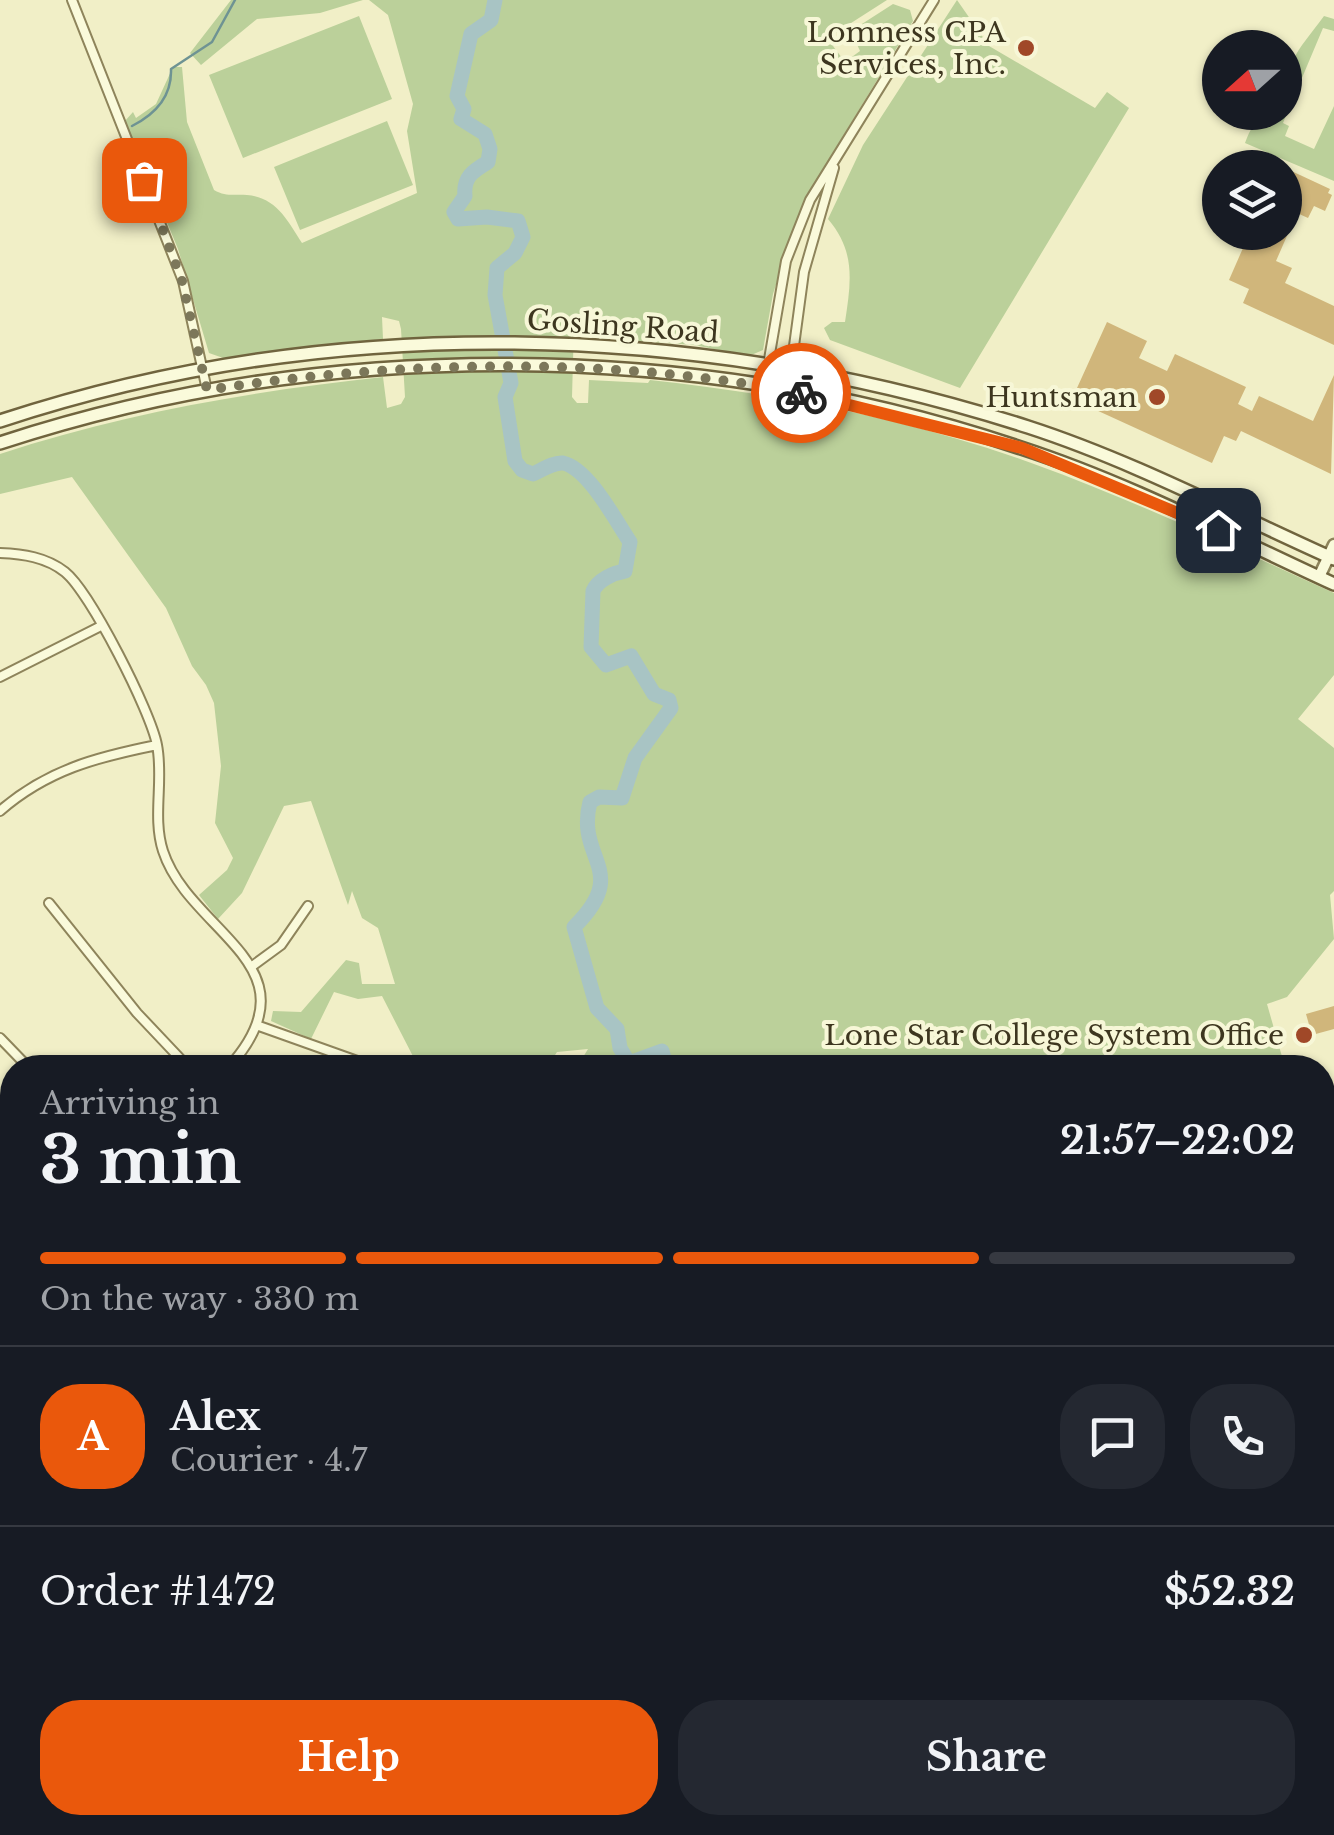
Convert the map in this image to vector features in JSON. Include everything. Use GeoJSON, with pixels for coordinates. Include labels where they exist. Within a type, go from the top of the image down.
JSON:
{"type":"FeatureCollection","features":[{"type":"Feature","properties":{"kind":"main road","name":"Gosling Road"},"geometry":{"type":"LineString","coordinates":[[0,421],[203,370],[300,353],[488,342],[659,349],[791,368],[930,399],[1029,428],[1332,554]]}},
{"type":"Feature","properties":{"kind":"main road","name":"Gosling Road"},"geometry":{"type":"LineString","coordinates":[[0,443],[44,428],[207,390],[303,376],[488,365],[590,368],[766,386],[925,421],[1022,448],[1334,584]]}},
{"type":"Feature","properties":{"kind":"street"},"geometry":{"type":"LineString","coordinates":[[72,0],[182,281],[207,390]]}},
{"type":"Feature","properties":{"kind":"street"},"geometry":{"type":"LineString","coordinates":[[768,365],[786,260],[810,200],[934,0]]}},
{"type":"Feature","properties":{"kind":"street"},"geometry":{"type":"LineString","coordinates":[[791,368],[804,272],[835,164]]}},
{"type":"Feature","properties":{"kind":"street"},"geometry":{"type":"LineString","coordinates":[[0,553],[41,559],[64,571],[86,598],[150,717],[158,745],[158,825],[167,862],[251,967],[261,998],[259,1026],[239,1055]]}},
{"type":"Feature","properties":{"kind":"street"},"geometry":{"type":"LineString","coordinates":[[1319,577],[1332,554]]}},
{"type":"Feature","properties":{"kind":"street"},"geometry":{"type":"LineString","coordinates":[[0,677],[101,626]]}},
{"type":"Feature","properties":{"kind":"street"},"geometry":{"type":"LineString","coordinates":[[0,811],[29,788],[76,764],[158,745]]}},
{"type":"Feature","properties":{"kind":"street"},"geometry":{"type":"LineString","coordinates":[[49,903],[137,1013],[177,1055]]}},
{"type":"Feature","properties":{"kind":"street"},"geometry":{"type":"LineString","coordinates":[[251,967],[281,945],[308,906]]}},
{"type":"Feature","properties":{"kind":"street"},"geometry":{"type":"LineString","coordinates":[[259,1026],[340,1055]]}},
{"type":"Feature","properties":{"kind":"green space"},"geometry":{"type":"Polygon","coordinates":[[[231,0],[363,0],[320,13],[257,19],[201,65],[190,53],[231,0]]]}},
{"type":"Feature","properties":{"kind":"green space"},"geometry":{"type":"Polygon","coordinates":[[[369,0],[887,0],[823,41],[826,46],[843,39],[833,46],[845,62],[860,51],[851,31],[893,4],[910,10],[913,21],[814,184],[797,220],[773,294],[763,350],[749,356],[694,345],[592,338],[592,316],[583,316],[574,325],[572,397],[577,403],[588,403],[589,380],[650,380],[796,401],[892,421],[1072,478],[1334,593],[1334,675],[1298,719],[1334,748],[1334,891],[1330,895],[1334,939],[1287,997],[1267,1004],[1282,1055],[584,1055],[588,1049],[555,1055],[412,1055],[382,996],[358,999],[334,992],[311,1039],[271,1021],[273,1011],[301,1012],[346,960],[359,963],[362,984],[395,984],[378,928],[362,918],[352,891],[348,905],[311,801],[284,806],[242,893],[218,919],[199,895],[227,870],[233,858],[215,823],[221,766],[214,703],[206,685],[192,666],[166,608],[72,477],[0,494],[0,454],[141,415],[334,383],[383,377],[387,408],[401,404],[405,397],[399,321],[382,317],[383,339],[226,359],[209,353],[178,249],[125,121],[133,112],[136,118],[156,104],[173,67],[182,67],[187,122],[214,190],[266,200],[292,226],[302,243],[417,193],[407,131],[413,104],[388,15],[369,0]]]}},
{"type":"Feature","properties":{"kind":"green space"},"geometry":{"type":"Polygon","coordinates":[[[957,0],[989,46],[1095,108],[1107,92],[1129,108],[960,388],[830,340],[824,328],[832,322],[845,322],[850,281],[843,243],[828,219],[863,145],[957,0]]]}},
{"type":"Feature","properties":{"kind":"green space"},"geometry":{"type":"Polygon","coordinates":[[[359,16],[392,99],[243,158],[209,75],[359,16]]]}},
{"type":"Feature","properties":{"kind":"green space"},"geometry":{"type":"Polygon","coordinates":[[[1324,16],[1334,19],[1334,31],[1323,28],[1302,78],[1302,46],[1324,16]]]}},
{"type":"Feature","properties":{"kind":"green space"},"geometry":{"type":"Polygon","coordinates":[[[1334,106],[1334,181],[1302,167],[1302,150],[1261,150],[1245,143],[1251,130],[1287,130],[1285,136],[1314,149],[1334,106]]]}},
{"type":"Feature","properties":{"kind":"green space"},"geometry":{"type":"Polygon","coordinates":[[[387,121],[413,185],[300,230],[274,167],[387,121]]]}},
{"type":"Feature","properties":{"kind":"building"},"geometry":{"type":"Polygon","coordinates":[[[1302,176],[1330,189],[1328,193],[1332,195],[1325,211],[1314,206],[1308,218],[1302,215],[1302,176]]]}},
{"type":"Feature","properties":{"kind":"building"},"geometry":{"type":"Polygon","coordinates":[[[1242,250],[1281,250],[1276,261],[1292,268],[1285,283],[1334,306],[1334,345],[1243,303],[1249,289],[1229,280],[1242,250]]]}},
{"type":"Feature","properties":{"kind":"building","name":"Huntsman"},"geometry":{"type":"Polygon","coordinates":[[[1107,322],[1147,341],[1139,358],[1167,371],[1175,354],[1246,387],[1238,404],[1252,411],[1259,396],[1313,421],[1334,375],[1331,474],[1241,431],[1236,441],[1224,436],[1212,463],[1072,399],[1107,322]]]}},
{"type":"Feature","properties":{"kind":"building"},"geometry":{"type":"Polygon","coordinates":[[[1334,1006],[1334,1029],[1312,1035],[1306,1014],[1334,1006]]]}},
{"type":"Feature","properties":{"kind":"waterway"},"geometry":{"type":"LineString","coordinates":[[132,126],[161,104],[169,88],[171,69],[212,42],[235,0]]}},
{"type":"Feature","properties":{"kind":"waterway"},"geometry":{"type":"LineString","coordinates":[[495,0],[491,20],[471,34],[457,96],[464,109],[461,119],[485,134],[490,149],[488,162],[470,175],[465,196],[454,212],[458,219],[518,221],[523,237],[515,253],[497,268],[495,295],[511,383],[505,397],[515,461],[522,470],[533,474],[563,463],[582,474],[601,496],[630,542],[625,571],[606,578],[593,591],[591,647],[606,665],[631,656],[654,694],[669,700],[671,708],[635,758],[622,798],[599,797],[590,802],[587,822],[601,878],[591,908],[574,927],[597,1008],[617,1029],[624,1055]]}},
{"type":"Feature","properties":{"kind":"waterway"},"geometry":{"type":"LineString","coordinates":[[651,1055],[662,1051],[663,1055]]}},
{"type":"Feature","properties":{"kind":"way so far"},"geometry":{"type":"LineString","coordinates":[[144,180],[182,281],[207,390],[303,376],[529,365],[717,379],[801,393]]}},
{"type":"Feature","properties":{"kind":"place","name":"Lomness CPA Services, Inc."},"geometry":{"type":"Point","coordinates":[1026,48]}},
{"type":"Feature","properties":{"kind":"place","name":"Huntsman"},"geometry":{"type":"Point","coordinates":[1157,397]}},
{"type":"Feature","properties":{"kind":"place","name":"Lone Star College System Office"},"geometry":{"type":"Point","coordinates":[1304,1035]}},
{"type":"Feature","properties":{"kind":"route"},"geometry":{"type":"LineString","coordinates":[[801,393],[1022,448],[1218,530]]}}]}
